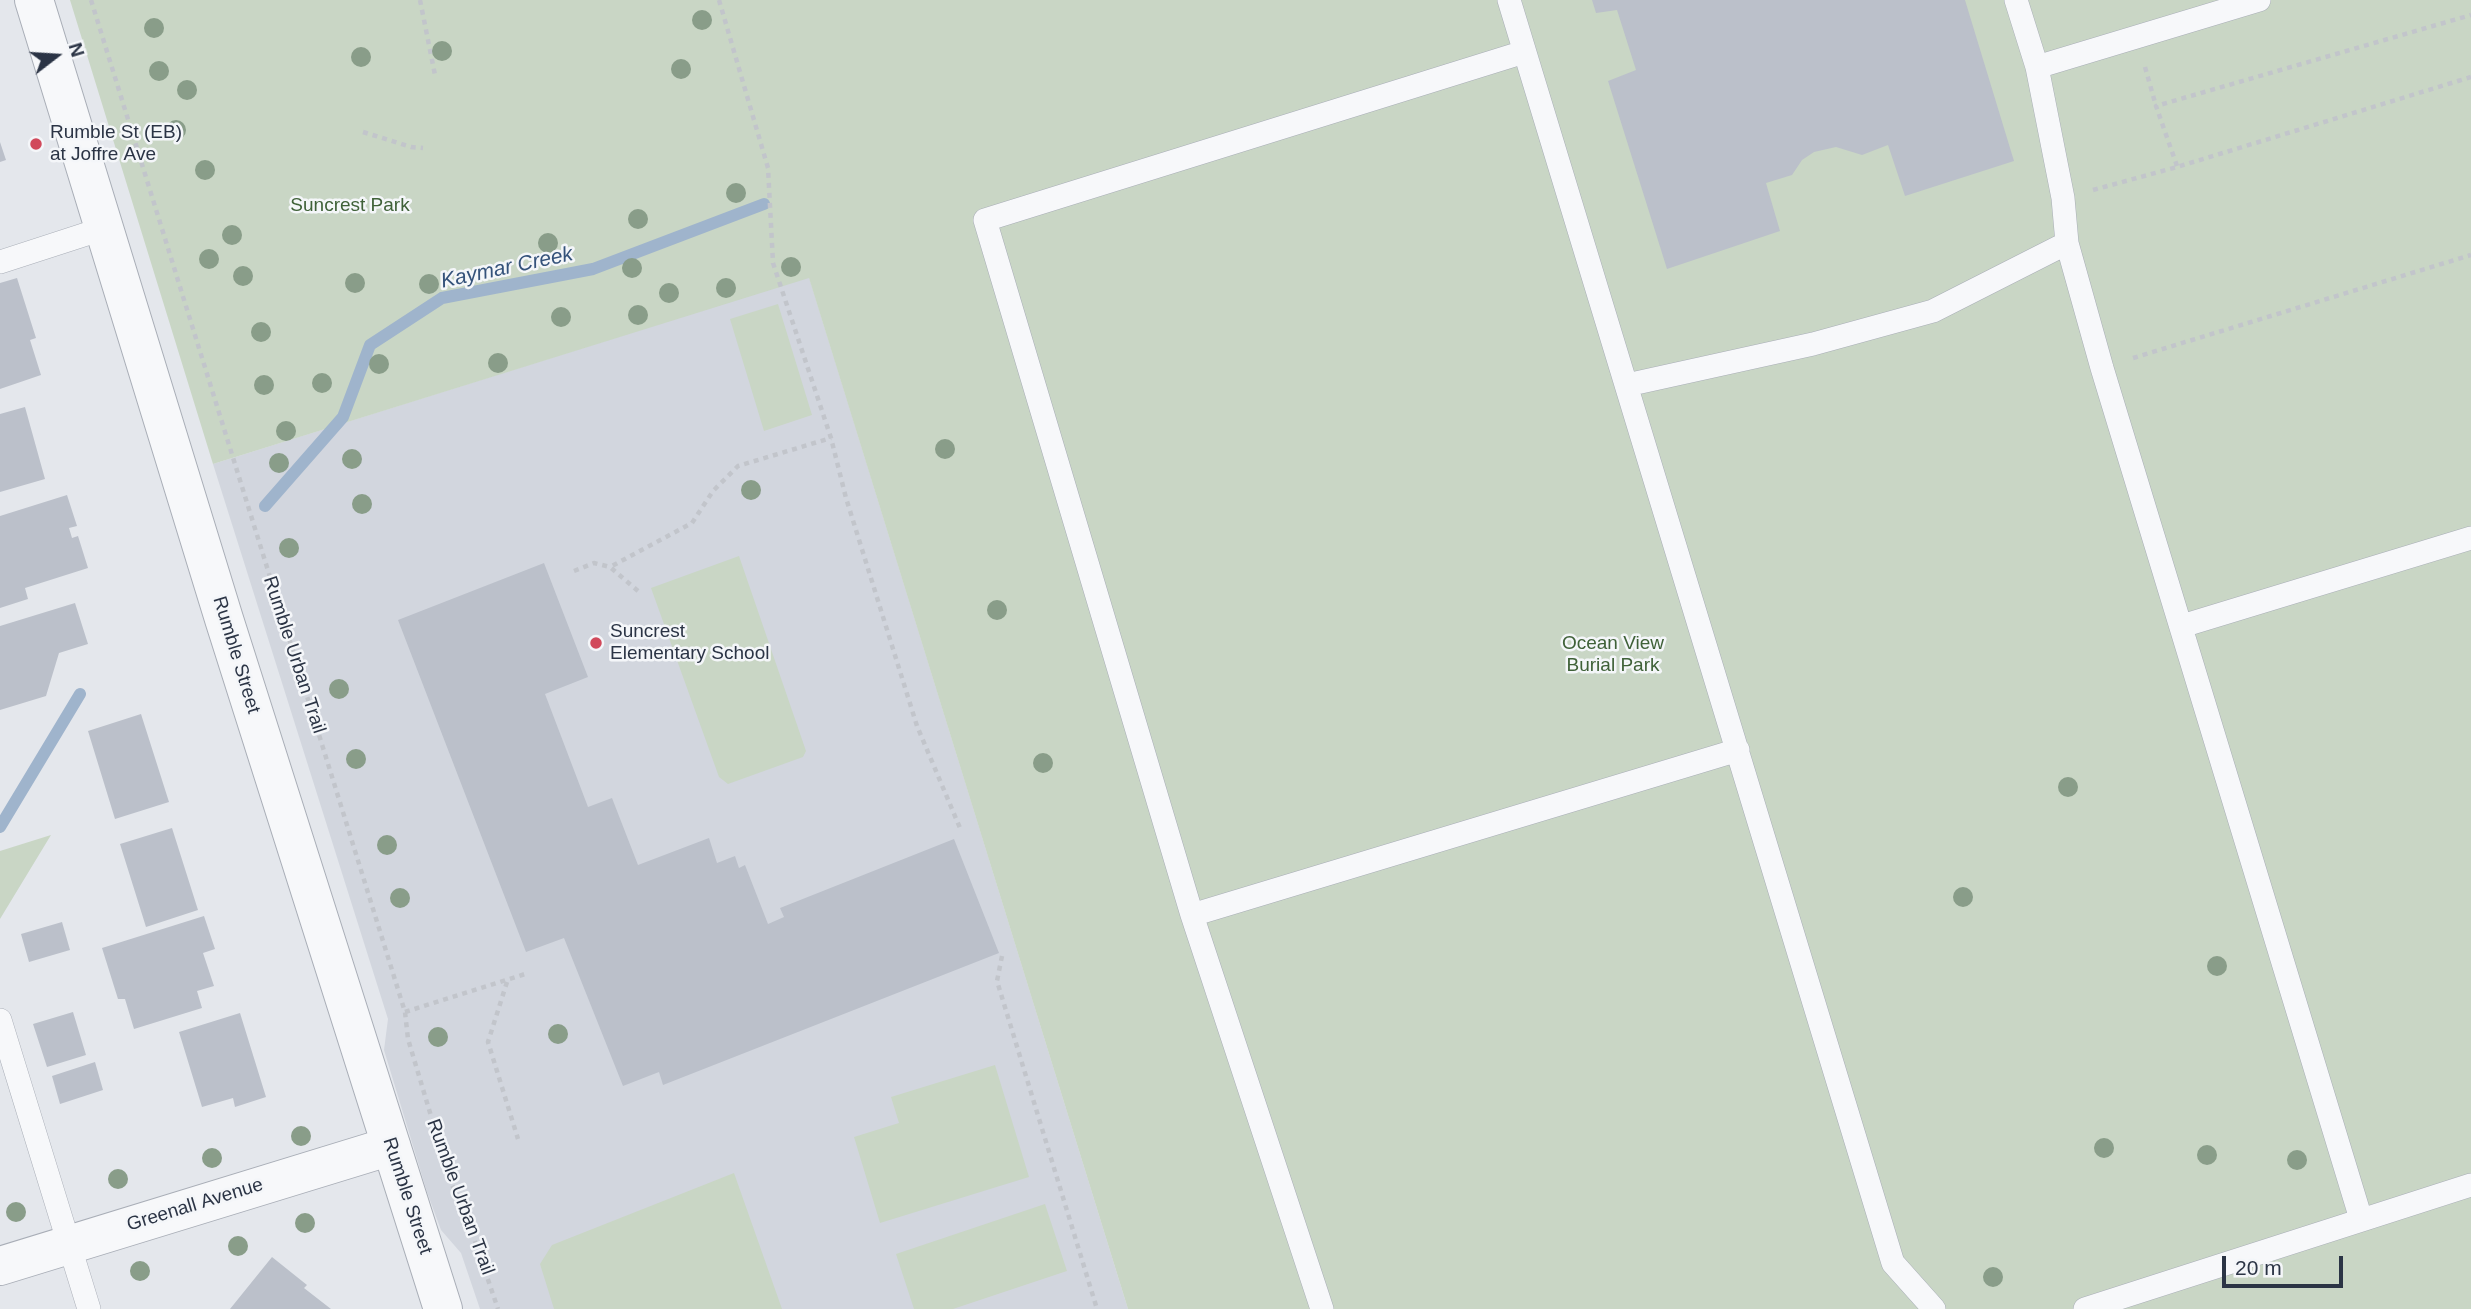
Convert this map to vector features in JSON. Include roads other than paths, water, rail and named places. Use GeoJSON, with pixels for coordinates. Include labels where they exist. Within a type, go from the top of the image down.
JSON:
{"type":"FeatureCollection","features":[{"type":"Feature","properties":{"kind":"street","name":"Rumble Street"},"geometry":{"type":"LineString","coordinates":[[34,0],[224,620],[443,1309]]}},
{"type":"Feature","properties":{"kind":"street","name":"Greenall Avenue"},"geometry":{"type":"LineString","coordinates":[[0,1266],[391,1146]]}},
{"type":"Feature","properties":{"kind":"lane"},"geometry":{"type":"LineString","coordinates":[[1509,0],[1893,1263],[1934,1309]]}},
{"type":"Feature","properties":{"kind":"lane"},"geometry":{"type":"LineString","coordinates":[[2016,0],[2037,67],[2063,198],[2067,243],[2102,368],[2361,1220]]}},
{"type":"Feature","properties":{"kind":"lane"},"geometry":{"type":"LineString","coordinates":[[2037,67],[2259,0]]}},
{"type":"Feature","properties":{"kind":"lane"},"geometry":{"type":"LineString","coordinates":[[1322,1309],[1192,915],[985,220],[1524,52]]}},
{"type":"Feature","properties":{"kind":"lane"},"geometry":{"type":"LineString","coordinates":[[0,262],[106,228]]}},
{"type":"Feature","properties":{"kind":"lane"},"geometry":{"type":"LineString","coordinates":[[1628,385],[1813,344],[1933,311],[2067,243]]}},
{"type":"Feature","properties":{"kind":"lane"},"geometry":{"type":"LineString","coordinates":[[2182,625],[2471,538]]}},
{"type":"Feature","properties":{"kind":"lane"},"geometry":{"type":"LineString","coordinates":[[1192,915],[1738,750]]}},
{"type":"Feature","properties":{"kind":"lane"},"geometry":{"type":"LineString","coordinates":[[0,1020],[89,1309]]}},
{"type":"Feature","properties":{"kind":"lane"},"geometry":{"type":"LineString","coordinates":[[2085,1309],[2471,1185]]}},
{"type":"Feature","properties":{"kind":"waterway","name":"Kaymar Creek"},"geometry":{"type":"LineString","coordinates":[[265,506],[343,417],[370,345],[442,298],[593,269],[764,204]]}},
{"type":"Feature","properties":{"kind":"waterway","name":"Kaymar Creek"},"geometry":{"type":"LineString","coordinates":[[0,827],[80,694]]}},
{"type":"Feature","properties":{"kind":"place","name":"Rumble St (EB) at Joffre Ave"},"geometry":{"type":"Point","coordinates":[36,144]}},
{"type":"Feature","properties":{"kind":"place","name":"Suncrest Elementary School"},"geometry":{"type":"Point","coordinates":[596,643]}},
{"type":"Feature","properties":{"kind":"park label","name":"Suncrest Park"},"geometry":{"type":"Point","coordinates":[350,206]}},
{"type":"Feature","properties":{"kind":"park label","name":"Ocean View Burial Park"},"geometry":{"type":"Point","coordinates":[1613,655]}}]}
